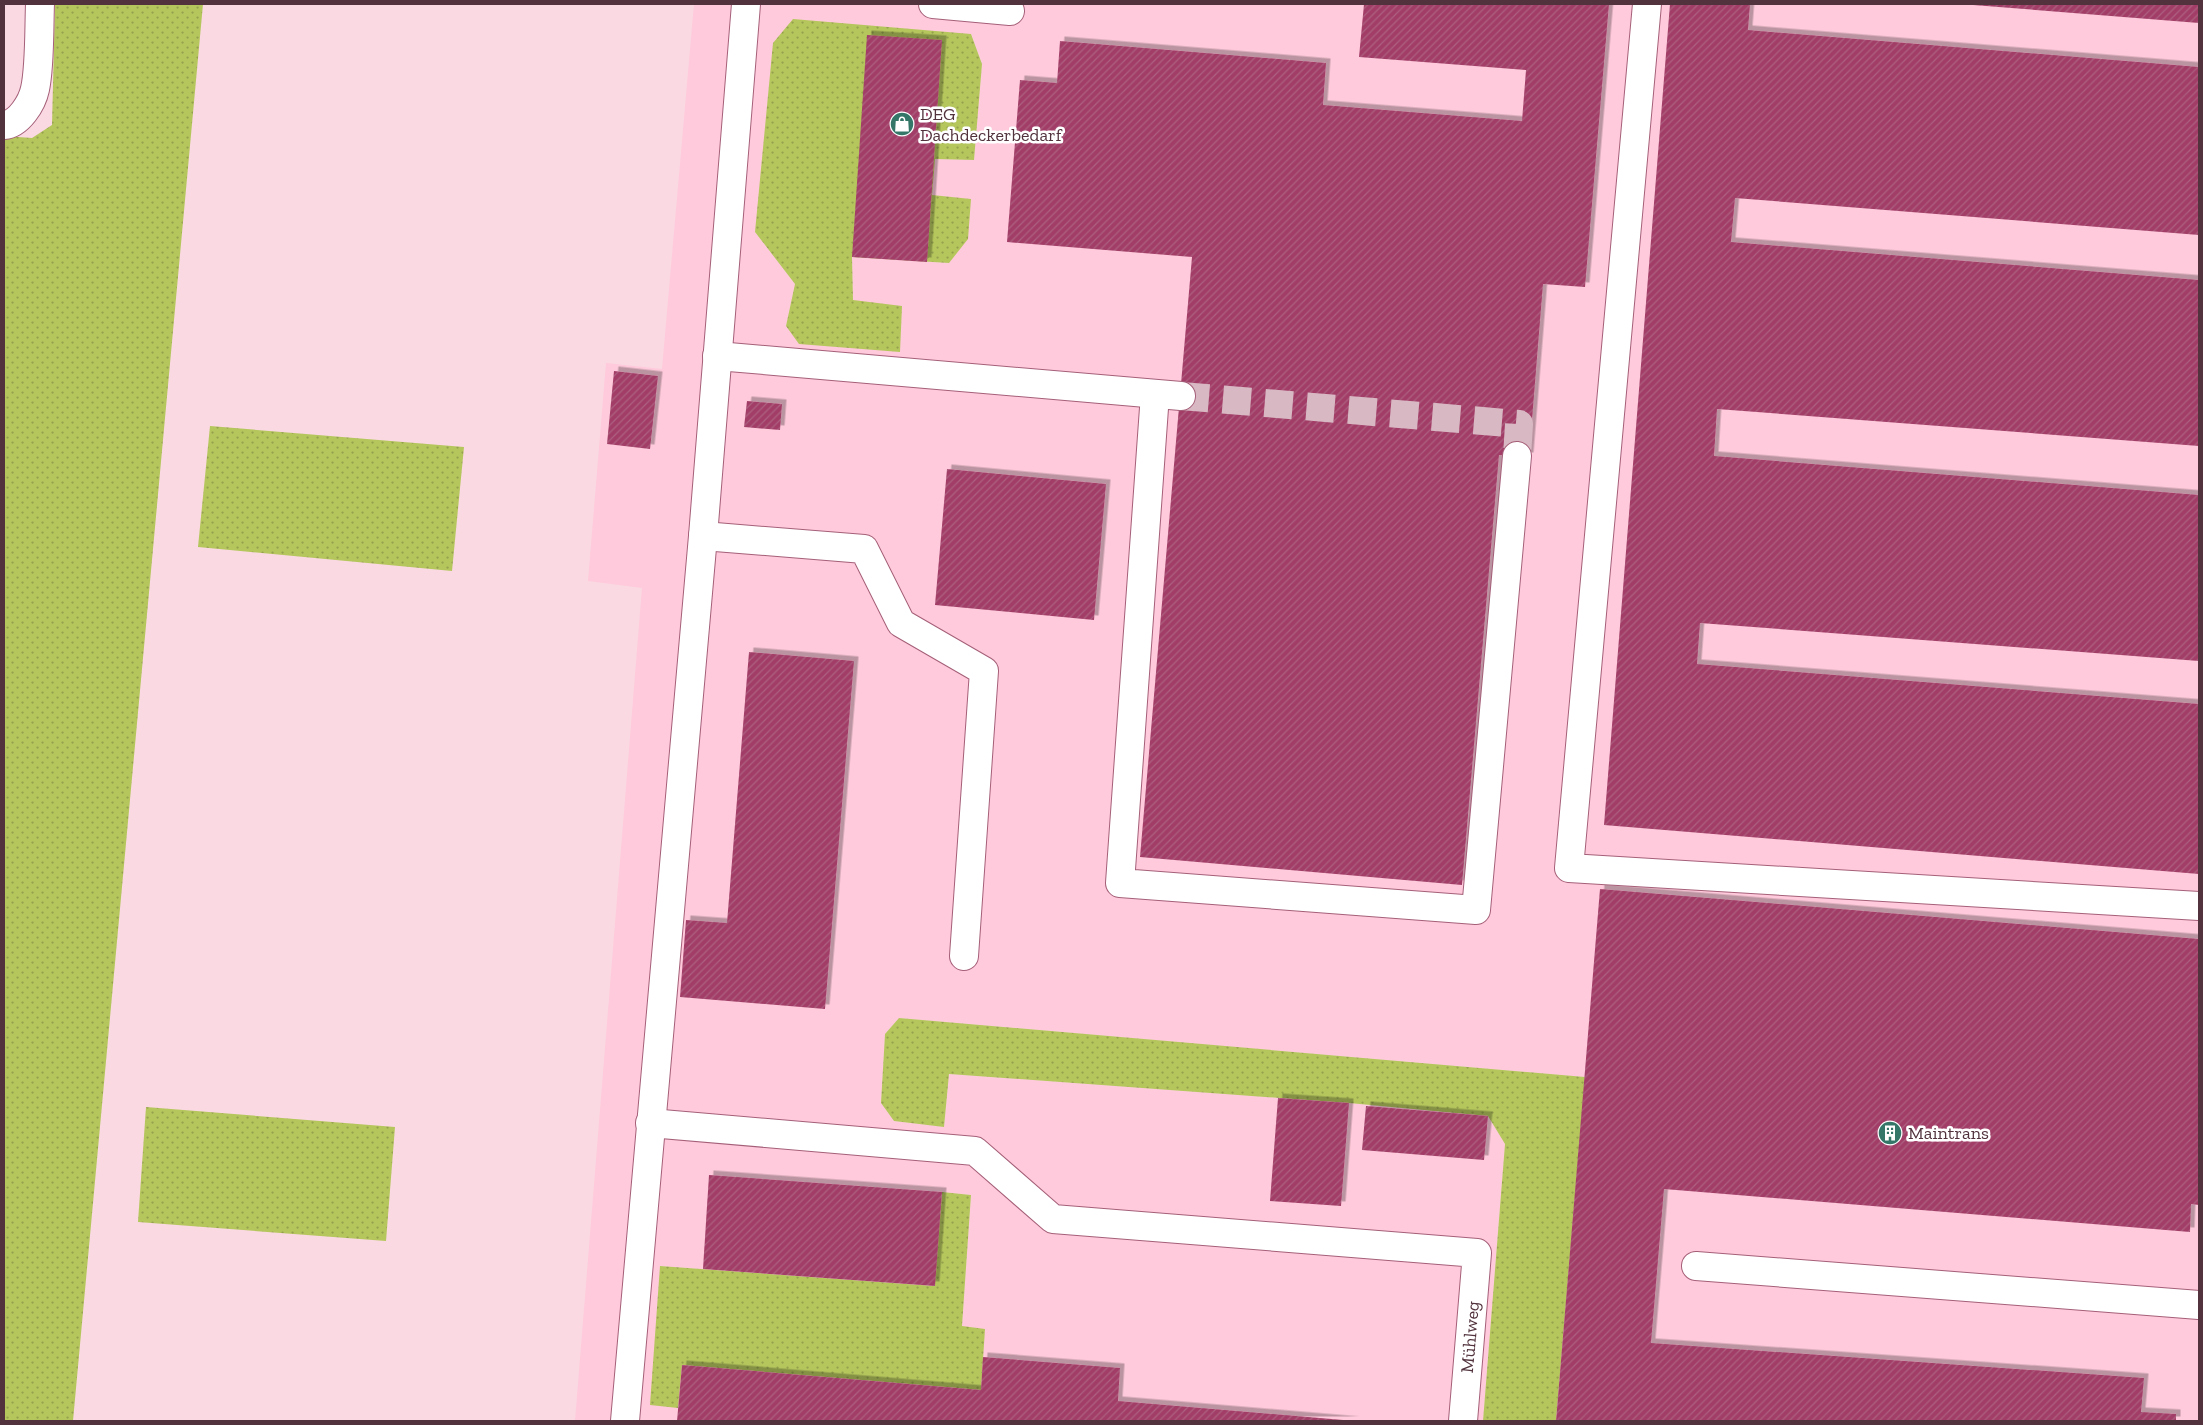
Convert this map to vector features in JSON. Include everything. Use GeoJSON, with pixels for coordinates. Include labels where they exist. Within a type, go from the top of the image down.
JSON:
{"type":"FeatureCollection","features":[{"type":"Feature","properties":{"kind":"lane"},"geometry":{"type":"LineString","coordinates":[[4,125],[24,112],[35,89],[40,4]]}},
{"type":"Feature","properties":{"kind":"lane"},"geometry":{"type":"LineString","coordinates":[[625,1421],[703,536],[746,4]]}},
{"type":"Feature","properties":{"kind":"lane"},"geometry":{"type":"LineString","coordinates":[[934,4],[1010,11]]}},
{"type":"Feature","properties":{"kind":"lane"},"geometry":{"type":"LineString","coordinates":[[1647,4],[1569,868],[2199,906]]}},
{"type":"Feature","properties":{"kind":"lane"},"geometry":{"type":"LineString","coordinates":[[717,356],[1168,395],[1120,882],[1476,910],[1517,456]]}},
{"type":"Feature","properties":{"kind":"lane"},"geometry":{"type":"LineString","coordinates":[[703,536],[864,549],[901,623],[984,671],[964,956]]}},
{"type":"Feature","properties":{"kind":"lane","name":"Mühlweg"},"geometry":{"type":"LineString","coordinates":[[650,1123],[975,1151],[1053,1219],[1476,1253],[1463,1421]]}},
{"type":"Feature","properties":{"kind":"lane"},"geometry":{"type":"LineString","coordinates":[[1696,1266],[2199,1305]]}},
{"type":"Feature","properties":{"kind":"shaded area"},"geometry":{"type":"Polygon","coordinates":[[[694,4],[2199,4],[2199,1421],[1556,1421],[1584,1077],[899,1018],[885,1034],[881,1103],[894,1121],[944,1127],[949,1074],[1349,1103],[1488,1116],[1505,1144],[1483,1421],[575,1421],[642,588],[588,581],[606,363],[662,369],[694,4]],[[971,34],[755,232],[795,284],[786,326],[853,300],[852,257],[949,263],[932,195],[934,159],[974,160],[982,63],[971,34]],[[942,1192],[935,1286],[660,1266],[682,1365],[981,1390],[962,1327],[971,1195],[942,1192]]]}},
{"type":"Feature","properties":{"kind":"green space"},"geometry":{"type":"Polygon","coordinates":[[[55,4],[203,4],[73,1421],[4,1421],[4,136],[32,138],[52,125],[55,4]]]}},
{"type":"Feature","properties":{"kind":"green space"},"geometry":{"type":"Polygon","coordinates":[[[793,19],[971,34],[982,64],[974,160],[935,159],[932,195],[971,199],[968,239],[949,263],[852,257],[853,300],[902,306],[900,352],[799,344],[786,326],[795,284],[755,232],[773,43],[793,19]]]}},
{"type":"Feature","properties":{"kind":"green space"},"geometry":{"type":"Polygon","coordinates":[[[210,426],[464,447],[452,571],[198,547],[210,426]]]}},
{"type":"Feature","properties":{"kind":"green space"},"geometry":{"type":"Polygon","coordinates":[[[899,1018],[1585,1077],[1556,1421],[1483,1421],[1505,1144],[1488,1116],[1349,1103],[949,1074],[944,1127],[894,1121],[881,1103],[885,1034],[899,1018]]]}},
{"type":"Feature","properties":{"kind":"green space"},"geometry":{"type":"Polygon","coordinates":[[[146,1107],[395,1127],[386,1241],[138,1222],[146,1107]]]}},
{"type":"Feature","properties":{"kind":"green space"},"geometry":{"type":"Polygon","coordinates":[[[942,1192],[971,1195],[962,1326],[985,1329],[981,1390],[682,1365],[678,1408],[650,1405],[660,1266],[934,1286],[942,1192]]]}},
{"type":"Feature","properties":{"kind":"building"},"geometry":{"type":"Polygon","coordinates":[[[1364,4],[1609,4],[1585,287],[1543,284],[1529,457],[1499,455],[1462,885],[1140,857],[1192,257],[1007,242],[1020,80],[1057,83],[1060,41],[1326,63],[1323,105],[1522,121],[1526,70],[1359,57],[1364,4]]]}},
{"type":"Feature","properties":{"kind":"building"},"geometry":{"type":"Polygon","coordinates":[[[1670,4],[1750,4],[1748,30],[2199,67],[2199,235],[1735,198],[1731,242],[2199,280],[2199,446],[1717,409],[1714,456],[2199,495],[2199,661],[1700,623],[1697,664],[2199,704],[2199,874],[1604,825],[1670,4]]]}},
{"type":"Feature","properties":{"kind":"building"},"geometry":{"type":"Polygon","coordinates":[[[2199,4],[2199,23],[1973,5],[2199,4]]]}},
{"type":"Feature","properties":{"kind":"building"},"geometry":{"type":"Polygon","coordinates":[[[867,35],[942,40],[927,262],[852,257],[867,35]]]}},
{"type":"Feature","properties":{"kind":"building"},"geometry":{"type":"Polygon","coordinates":[[[614,371],[658,376],[650,449],[607,444],[614,371]]]}},
{"type":"Feature","properties":{"kind":"building"},"geometry":{"type":"Polygon","coordinates":[[[747,401],[782,404],[780,430],[744,427],[747,401]]]}},
{"type":"Feature","properties":{"kind":"building"},"geometry":{"type":"Polygon","coordinates":[[[947,469],[1106,484],[1094,620],[935,605],[947,469]]]}},
{"type":"Feature","properties":{"kind":"building"},"geometry":{"type":"Polygon","coordinates":[[[749,652],[854,661],[825,1009],[680,997],[686,920],[727,923],[749,652]]]}},
{"type":"Feature","properties":{"kind":"building","name":"Maintrans"},"geometry":{"type":"Polygon","coordinates":[[[1600,889],[2199,939],[2199,1205],[2191,1204],[2190,1232],[1664,1189],[1651,1343],[2144,1378],[2141,1412],[2176,1414],[2176,1421],[1556,1421],[1600,889]]]}},
{"type":"Feature","properties":{"kind":"building"},"geometry":{"type":"Polygon","coordinates":[[[1278,1098],[1349,1103],[1341,1206],[1270,1201],[1278,1098]]]}},
{"type":"Feature","properties":{"kind":"building"},"geometry":{"type":"Polygon","coordinates":[[[1366,1106],[1488,1116],[1484,1160],[1362,1150],[1366,1106]]]}},
{"type":"Feature","properties":{"kind":"building"},"geometry":{"type":"Polygon","coordinates":[[[709,1175],[942,1192],[935,1286],[703,1269],[709,1175]]]}},
{"type":"Feature","properties":{"kind":"building"},"geometry":{"type":"Polygon","coordinates":[[[983,1357],[1120,1368],[1118,1401],[1355,1421],[677,1421],[682,1365],[981,1390],[983,1357]]]}},
{"type":"Feature","properties":{"kind":"tunnel"},"geometry":{"type":"LineString","coordinates":[[1181,396],[1519,424],[1517,456]]}},
{"type":"Feature","properties":{"kind":"place","name":"DEG Dachdeckerbedarf"},"geometry":{"type":"Point","coordinates":[902,124]}},
{"type":"Feature","properties":{"kind":"place","name":"Maintrans"},"geometry":{"type":"Point","coordinates":[1890,1133]}}]}
